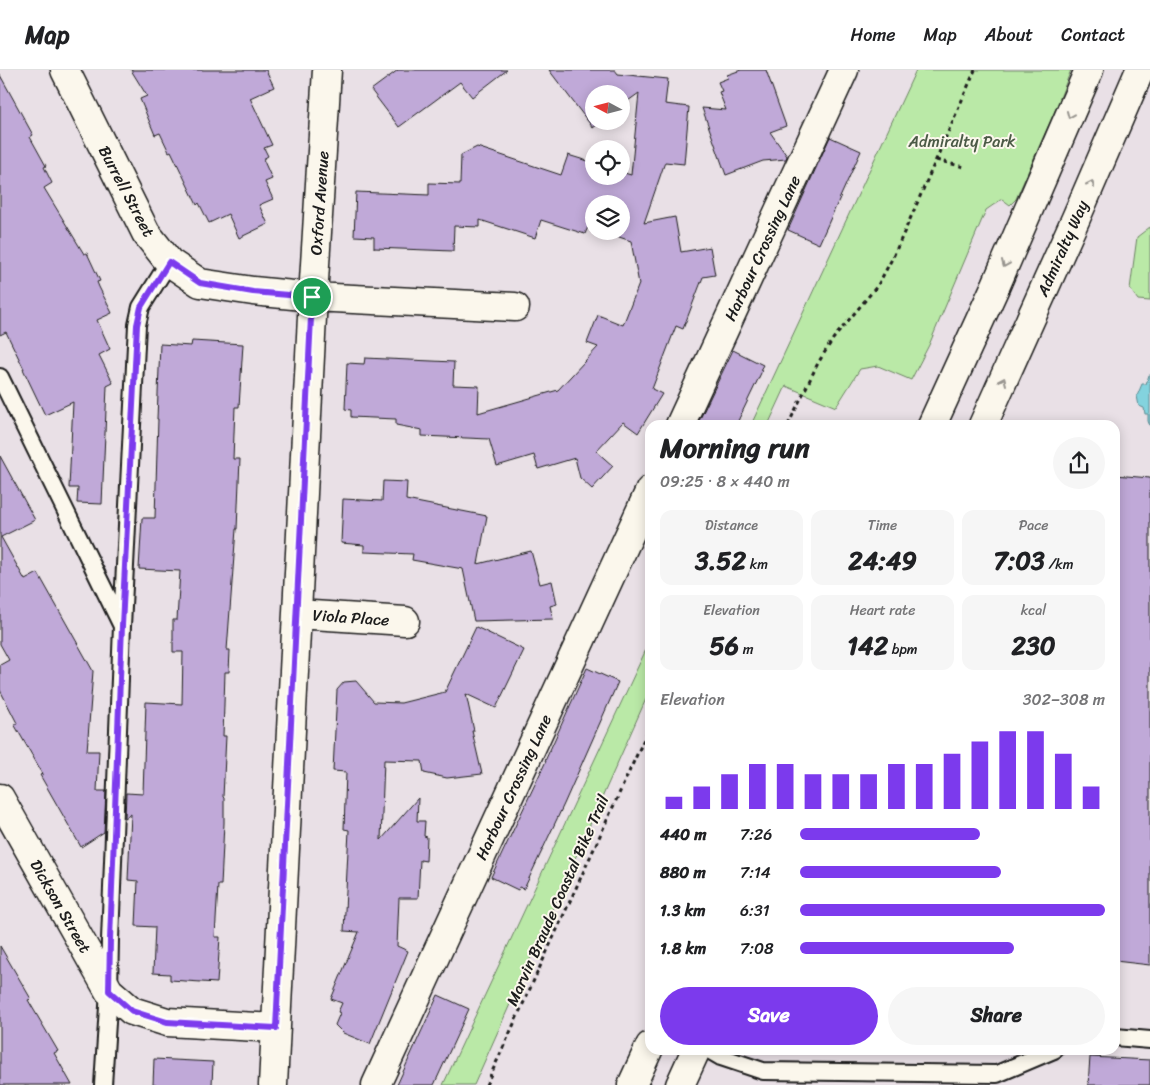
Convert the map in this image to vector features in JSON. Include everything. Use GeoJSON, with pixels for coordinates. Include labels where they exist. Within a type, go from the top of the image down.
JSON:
{"type":"FeatureCollection","features":[{"type":"Feature","properties":{"kind":"street","name":"Burrell Street"},"geometry":{"type":"LineString","coordinates":[[65,70],[146,233],[169,262],[200,283],[253,292],[312,297],[515,307]]}},
{"type":"Feature","properties":{"kind":"street","name":"Oxford Avenue"},"geometry":{"type":"LineString","coordinates":[[273,1085],[312,297],[327,70]]}},
{"type":"Feature","properties":{"kind":"street","name":"Harbour Crossing Lane"},"geometry":{"type":"LineString","coordinates":[[682,420],[844,70]]}},
{"type":"Feature","properties":{"kind":"street"},"geometry":{"type":"LineString","coordinates":[[934,420],[996,285],[1089,70]]}},
{"type":"Feature","properties":{"kind":"street","name":"Admiralty Way"},"geometry":{"type":"LineString","coordinates":[[985,420],[1140,70]]}},
{"type":"Feature","properties":{"kind":"street","name":"Harbour Crossing Lane"},"geometry":{"type":"LineString","coordinates":[[376,1085],[645,501]]}},
{"type":"Feature","properties":{"kind":"street","name":"Viola Place"},"geometry":{"type":"LineString","coordinates":[[297,614],[405,621]]}},
{"type":"Feature","properties":{"kind":"street","name":"Dickson Street"},"geometry":{"type":"LineString","coordinates":[[0,798],[109,991],[132,1011],[167,1022],[276,1028]]}},
{"type":"Feature","properties":{"kind":"street"},"geometry":{"type":"LineString","coordinates":[[632,1085],[646,1055]]}},
{"type":"Feature","properties":{"kind":"street"},"geometry":{"type":"LineString","coordinates":[[680,1085],[694,1055]]}},
{"type":"Feature","properties":{"kind":"lane"},"geometry":{"type":"LineString","coordinates":[[102,1085],[109,991],[122,626],[137,325],[141,307],[169,262]]}},
{"type":"Feature","properties":{"kind":"lane"},"geometry":{"type":"LineString","coordinates":[[0,377],[122,626]]}},
{"type":"Feature","properties":{"kind":"lane"},"geometry":{"type":"LineString","coordinates":[[1120,1037],[1150,1040]]}},
{"type":"Feature","properties":{"kind":"lane"},"geometry":{"type":"LineString","coordinates":[[716,1055],[763,1070],[861,1079],[997,1074],[1042,1055]]}},
{"type":"Feature","properties":{"kind":"path"},"geometry":{"type":"LineString","coordinates":[[790,420],[818,363],[833,339],[878,285],[893,257],[975,70]]}},
{"type":"Feature","properties":{"kind":"path"},"geometry":{"type":"LineString","coordinates":[[936,160],[964,167]]}},
{"type":"Feature","properties":{"kind":"path","name":"Marvin Braude Coastal Bike Trail"},"geometry":{"type":"LineString","coordinates":[[486,1085],[645,737]]}},
{"type":"Feature","properties":{"kind":"green space","name":"Admiralty Park"},"geometry":{"type":"Polygon","coordinates":[[[916,70],[1071,70],[1016,199],[1010,205],[1002,199],[986,210],[929,345],[911,380],[878,366],[860,369],[836,407],[786,386],[770,420],[753,420],[916,70]]]}},
{"type":"Feature","properties":{"kind":"green space"},"geometry":{"type":"Polygon","coordinates":[[[1150,227],[1150,301],[1138,300],[1130,289],[1137,237],[1150,227]]]}},
{"type":"Feature","properties":{"kind":"green space"},"geometry":{"type":"Polygon","coordinates":[[[645,652],[645,701],[474,1085],[443,1085],[645,652]]]}},
{"type":"Feature","properties":{"kind":"water"},"geometry":{"type":"Polygon","coordinates":[[[1149,375],[1150,426],[1148,414],[1145,414],[1144,408],[1139,406],[1137,396],[1142,384],[1146,384],[1149,375]]]}},
{"type":"Feature","properties":{"kind":"building"},"geometry":{"type":"Polygon","coordinates":[[[131,70],[266,70],[274,87],[250,98],[272,145],[264,148],[268,156],[263,159],[272,179],[265,182],[273,199],[259,205],[268,224],[239,238],[228,214],[209,223],[199,203],[197,205],[171,151],[169,152],[160,133],[155,135],[140,99],[147,96],[131,70]]]}},
{"type":"Feature","properties":{"kind":"building"},"geometry":{"type":"Polygon","coordinates":[[[398,70],[507,70],[472,97],[460,82],[399,127],[371,90],[398,70]]]}},
{"type":"Feature","properties":{"kind":"building"},"geometry":{"type":"Polygon","coordinates":[[[549,70],[615,70],[618,74],[668,79],[665,104],[689,107],[684,164],[665,162],[644,223],[675,217],[681,252],[710,247],[715,275],[703,277],[683,329],[676,326],[652,389],[662,394],[638,433],[623,422],[596,451],[613,466],[592,489],[580,478],[575,458],[538,469],[534,455],[497,466],[489,439],[422,436],[422,430],[396,425],[396,419],[351,417],[351,410],[345,409],[347,363],[364,364],[365,358],[454,362],[453,385],[479,386],[478,413],[558,390],[598,347],[587,343],[598,315],[623,325],[639,284],[631,241],[628,240],[630,240],[630,195],[585,195],[585,234],[541,220],[535,238],[480,220],[480,227],[454,226],[453,251],[374,248],[374,237],[354,236],[356,192],[429,195],[429,183],[460,184],[461,155],[477,147],[561,175],[568,155],[585,160],[585,185],[630,185],[639,93],[630,100],[630,85],[585,85],[585,117],[549,70]]]}},
{"type":"Feature","properties":{"kind":"building"},"geometry":{"type":"Polygon","coordinates":[[[741,70],[766,70],[786,126],[770,132],[787,156],[786,159],[763,161],[726,175],[702,108],[726,110],[719,92],[722,91],[718,82],[728,78],[727,75],[741,70]]]}},
{"type":"Feature","properties":{"kind":"building"},"geometry":{"type":"Polygon","coordinates":[[[0,75],[33,135],[30,137],[46,166],[44,167],[52,183],[44,188],[84,254],[87,253],[100,281],[97,282],[99,287],[112,313],[97,320],[110,349],[99,355],[113,383],[107,386],[102,504],[77,503],[78,488],[69,488],[73,402],[45,415],[6,332],[0,335],[0,75]]]}},
{"type":"Feature","properties":{"kind":"building"},"geometry":{"type":"Polygon","coordinates":[[[830,137],[861,151],[819,244],[788,230],[830,137]]]}},
{"type":"Feature","properties":{"kind":"building"},"geometry":{"type":"Polygon","coordinates":[[[192,341],[243,344],[239,407],[235,407],[233,459],[240,459],[237,529],[227,650],[230,650],[229,672],[225,672],[223,736],[226,736],[223,797],[224,823],[221,885],[218,885],[215,937],[220,937],[217,983],[170,980],[170,974],[153,973],[155,927],[136,926],[138,881],[128,880],[131,814],[125,818],[126,793],[143,794],[146,702],[182,704],[183,652],[173,652],[173,620],[177,620],[180,571],[139,569],[142,518],[155,518],[160,344],[191,346],[192,341]]]}},
{"type":"Feature","properties":{"kind":"building"},"geometry":{"type":"Polygon","coordinates":[[[733,350],[763,365],[760,370],[762,371],[738,420],[699,420],[733,350]]]}},
{"type":"Feature","properties":{"kind":"building"},"geometry":{"type":"Polygon","coordinates":[[[0,456],[35,520],[1,537],[25,580],[38,573],[93,671],[87,751],[99,751],[97,791],[106,791],[104,832],[81,847],[40,775],[43,774],[14,724],[17,723],[0,690],[0,665],[9,660],[0,644],[0,456]]]}},
{"type":"Feature","properties":{"kind":"building"},"geometry":{"type":"Polygon","coordinates":[[[1120,475],[1150,478],[1150,965],[1120,962],[1120,475]]]}},
{"type":"Feature","properties":{"kind":"building"},"geometry":{"type":"Polygon","coordinates":[[[383,481],[407,482],[406,500],[487,516],[478,564],[531,551],[540,584],[552,581],[557,604],[550,606],[553,619],[474,621],[463,569],[412,560],[413,554],[364,552],[364,545],[341,543],[343,499],[382,501],[383,481]]]}},
{"type":"Feature","properties":{"kind":"building"},"geometry":{"type":"Polygon","coordinates":[[[476,627],[524,650],[496,708],[466,694],[482,774],[447,778],[424,773],[422,761],[384,760],[381,840],[418,798],[417,821],[425,821],[424,836],[427,837],[426,861],[420,860],[418,898],[399,898],[397,946],[408,951],[370,1044],[343,1033],[335,1025],[342,1003],[331,999],[359,932],[344,931],[349,830],[344,829],[346,772],[333,771],[337,690],[344,682],[356,681],[374,702],[401,703],[445,692],[476,627]]]}},
{"type":"Feature","properties":{"kind":"building"},"geometry":{"type":"Polygon","coordinates":[[[587,668],[618,682],[524,889],[519,887],[518,890],[491,877],[546,761],[587,668]]]}},
{"type":"Feature","properties":{"kind":"building"},"geometry":{"type":"Polygon","coordinates":[[[0,946],[31,999],[28,1000],[58,1051],[54,1053],[72,1085],[0,1085],[0,946]]]}},
{"type":"Feature","properties":{"kind":"building"},"geometry":{"type":"Polygon","coordinates":[[[438,995],[469,1009],[434,1085],[397,1085],[438,995]]]}},
{"type":"Feature","properties":{"kind":"building"},"geometry":{"type":"Polygon","coordinates":[[[1090,1057],[1150,1060],[1150,1085],[1088,1085],[1090,1057]]]}},
{"type":"Feature","properties":{"kind":"building"},"geometry":{"type":"Polygon","coordinates":[[[154,1059],[213,1062],[212,1085],[153,1085],[154,1059]]]}},
{"type":"Feature","properties":{"kind":"route"},"geometry":{"type":"LineString","coordinates":[[169,262],[200,283],[253,292],[312,297],[276,1028],[167,1022],[132,1011],[109,991],[122,626],[137,325],[141,307],[169,262]]}}]}
